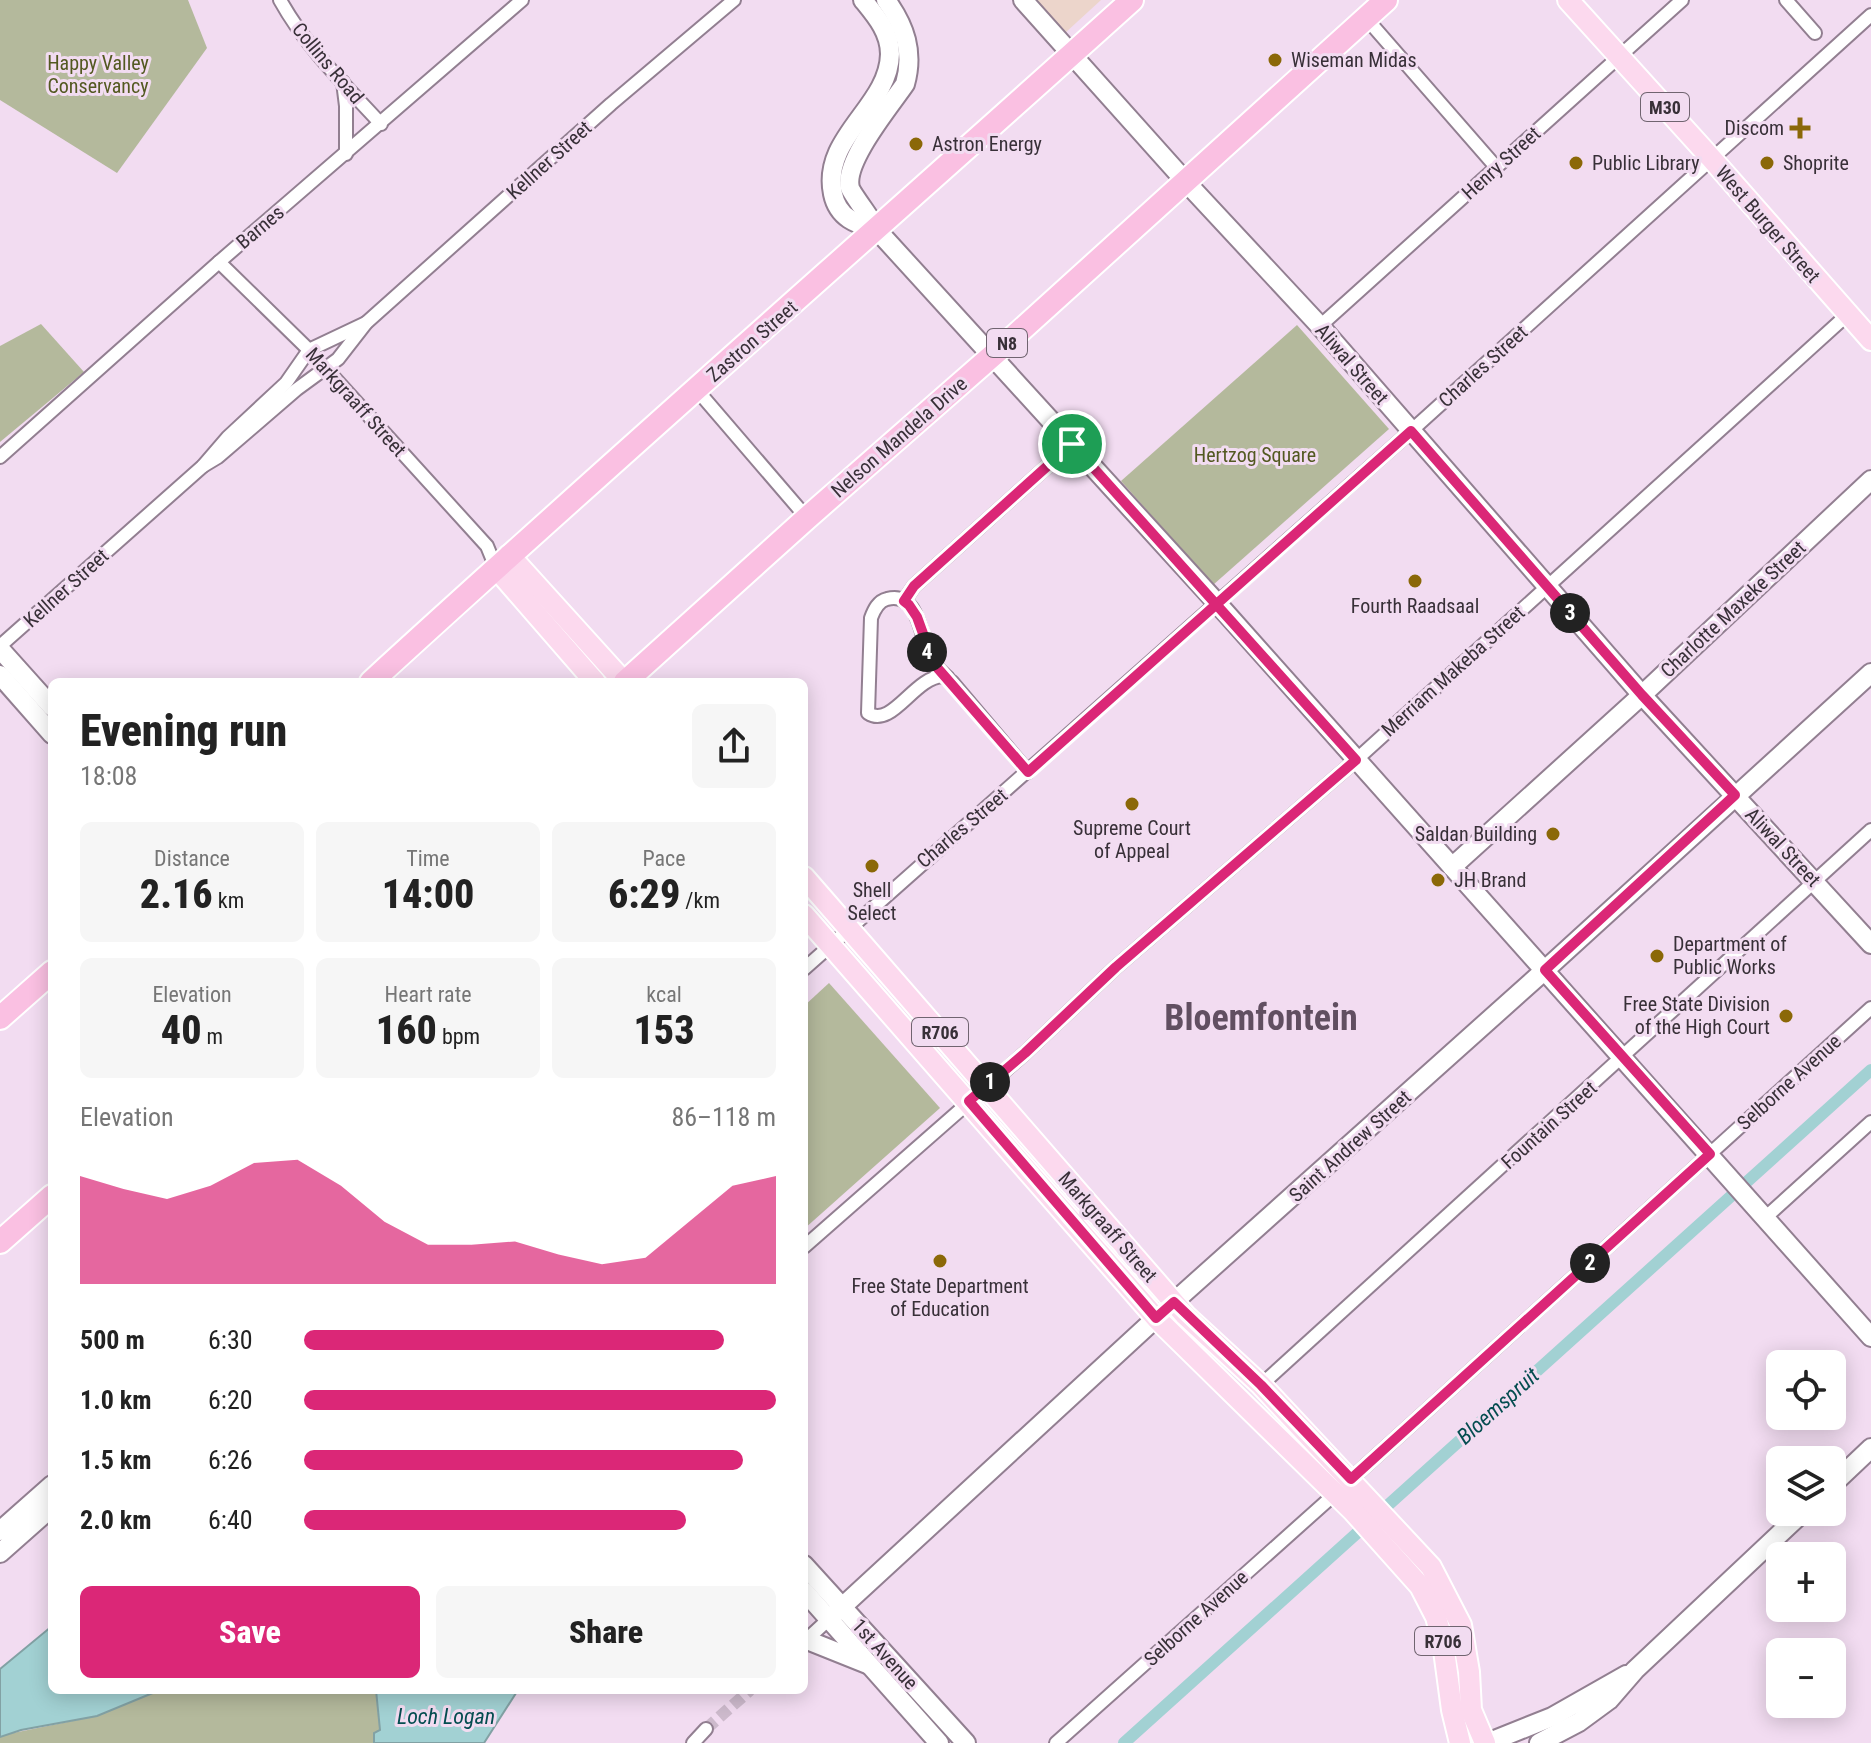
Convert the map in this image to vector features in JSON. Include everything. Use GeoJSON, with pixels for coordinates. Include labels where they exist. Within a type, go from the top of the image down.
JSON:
{"type":"FeatureCollection","features":[{"type":"Feature","properties":{"kind":"highway","name":"Zastron Street"},"geometry":{"type":"LineString","coordinates":[[375,678],[502,561],[1132,0]]}},
{"type":"Feature","properties":{"kind":"highway","name":"Nelson Mandela Drive"},"geometry":{"type":"LineString","coordinates":[[629,678],[993,356],[1386,0]]}},
{"type":"Feature","properties":{"kind":"highway"},"geometry":{"type":"LineString","coordinates":[[0,1018],[48,976]]}},
{"type":"Feature","properties":{"kind":"highway"},"geometry":{"type":"LineString","coordinates":[[0,1242],[48,1200]]}},
{"type":"Feature","properties":{"kind":"main road","name":"West Burger Street"},"geometry":{"type":"LineString","coordinates":[[1568,0],[1871,340]]}},
{"type":"Feature","properties":{"kind":"main road","name":"Markgraaff Street"},"geometry":{"type":"LineString","coordinates":[[502,561],[592,678]]}},
{"type":"Feature","properties":{"kind":"main road","name":"Markgraaff Street"},"geometry":{"type":"LineString","coordinates":[[502,561],[621,678]]}},
{"type":"Feature","properties":{"kind":"main road","name":"Markgraaff Street"},"geometry":{"type":"LineString","coordinates":[[808,881],[1174,1302],[1261,1385],[1343,1486]]}},
{"type":"Feature","properties":{"kind":"main road","name":"Markgraaff Street"},"geometry":{"type":"LineString","coordinates":[[808,920],[1156,1318],[1250,1408],[1343,1486],[1398,1544],[1437,1576],[1461,1625],[1469,1672],[1471,1710],[1486,1743]]}},
{"type":"Feature","properties":{"kind":"main road"},"geometry":{"type":"LineString","coordinates":[[1250,1408],[1261,1385]]}},
{"type":"Feature","properties":{"kind":"main road","name":"Markgraaff Street"},"geometry":{"type":"LineString","coordinates":[[1398,1544],[1436,1617],[1460,1743]]}},
{"type":"Feature","properties":{"kind":"street","name":"Collins Road"},"geometry":{"type":"LineString","coordinates":[[280,0],[292,21],[381,124]]}},
{"type":"Feature","properties":{"kind":"street","name":"Barnes"},"geometry":{"type":"LineString","coordinates":[[0,457],[219,262],[522,0]]}},
{"type":"Feature","properties":{"kind":"street","name":"Kellner Street"},"geometry":{"type":"LineString","coordinates":[[203,466],[338,359],[366,323],[611,104],[734,0]]}},
{"type":"Feature","properties":{"kind":"street"},"geometry":{"type":"LineString","coordinates":[[863,0],[883,27],[890,55],[880,85],[832,164],[830,178],[834,200],[852,223],[877,230]]}},
{"type":"Feature","properties":{"kind":"street"},"geometry":{"type":"LineString","coordinates":[[886,0],[906,31],[908,72],[905,84],[863,146],[849,175],[851,190],[877,230],[1217,603],[1871,1337]]}},
{"type":"Feature","properties":{"kind":"street","name":"Aliwal Street"},"geometry":{"type":"LineString","coordinates":[[1023,0],[1320,326],[1642,695],[1871,944]]}},
{"type":"Feature","properties":{"kind":"street","name":"Henry Street"},"geometry":{"type":"LineString","coordinates":[[1320,326],[1682,0]]}},
{"type":"Feature","properties":{"kind":"street"},"geometry":{"type":"LineString","coordinates":[[1786,0],[1815,33]]}},
{"type":"Feature","properties":{"kind":"street","name":"Charles Street"},"geometry":{"type":"LineString","coordinates":[[808,965],[1411,431],[1871,15]]}},
{"type":"Feature","properties":{"kind":"street"},"geometry":{"type":"LineString","coordinates":[[1366,18],[1496,167]]}},
{"type":"Feature","properties":{"kind":"street"},"geometry":{"type":"LineString","coordinates":[[343,82],[346,154]]}},
{"type":"Feature","properties":{"kind":"street","name":"Markgraaff Street"},"geometry":{"type":"LineString","coordinates":[[219,262],[309,350],[502,561]]}},
{"type":"Feature","properties":{"kind":"street","name":"Merriam Makeba Street"},"geometry":{"type":"LineString","coordinates":[[808,1243],[1025,1053],[1116,967],[1356,760],[1847,315]]}},
{"type":"Feature","properties":{"kind":"street","name":"Kellner Street"},"geometry":{"type":"LineString","coordinates":[[0,648],[203,466],[228,437],[286,383],[309,350],[366,323]]}},
{"type":"Feature","properties":{"kind":"street"},"geometry":{"type":"LineString","coordinates":[[697,390],[807,518]]}},
{"type":"Feature","properties":{"kind":"street"},"geometry":{"type":"LineString","coordinates":[[904,601],[914,586],[1072,444]]}},
{"type":"Feature","properties":{"kind":"street","name":"Charlotte Maxeke Street"},"geometry":{"type":"LineString","coordinates":[[1452,867],[1642,695],[1871,480]]}},
{"type":"Feature","properties":{"kind":"street"},"geometry":{"type":"LineString","coordinates":[[948,678],[937,676],[924,683],[888,715],[876,718],[868,713],[874,610],[885,599],[904,601],[909,605],[917,617],[929,657],[948,678],[1028,772]]}},
{"type":"Feature","properties":{"kind":"street"},"geometry":{"type":"LineString","coordinates":[[0,648],[48,702]]}},
{"type":"Feature","properties":{"kind":"street","name":"Saint Andrew Street"},"geometry":{"type":"LineString","coordinates":[[836,1613],[1156,1318],[1871,673]]}},
{"type":"Feature","properties":{"kind":"street"},"geometry":{"type":"LineString","coordinates":[[0,675],[48,729]]}},
{"type":"Feature","properties":{"kind":"street","name":"Fountain Street"},"geometry":{"type":"LineString","coordinates":[[1261,1385],[1871,830]]}},
{"type":"Feature","properties":{"kind":"street","name":"Selborne Avenue"},"geometry":{"type":"LineString","coordinates":[[1056,1743],[1714,1160],[1871,1008]]}},
{"type":"Feature","properties":{"kind":"street"},"geometry":{"type":"LineString","coordinates":[[1766,1217],[1871,1122]]}},
{"type":"Feature","properties":{"kind":"street"},"geometry":{"type":"LineString","coordinates":[[1846,1472],[1871,1448]]}},
{"type":"Feature","properties":{"kind":"street"},"geometry":{"type":"LineString","coordinates":[[0,1531],[48,1489]]}},
{"type":"Feature","properties":{"kind":"street"},"geometry":{"type":"LineString","coordinates":[[0,1553],[48,1511]]}},
{"type":"Feature","properties":{"kind":"street"},"geometry":{"type":"LineString","coordinates":[[1539,1743],[1596,1711],[1609,1700],[1635,1670],[1788,1526]]}},
{"type":"Feature","properties":{"kind":"street","name":"1st Avenue"},"geometry":{"type":"LineString","coordinates":[[808,1571],[870,1665],[939,1743]]}},
{"type":"Feature","properties":{"kind":"street","name":"1st Avenue"},"geometry":{"type":"LineString","coordinates":[[808,1594],[836,1613],[966,1743]]}},
{"type":"Feature","properties":{"kind":"street"},"geometry":{"type":"LineString","coordinates":[[808,1638],[836,1613]]}},
{"type":"Feature","properties":{"kind":"street"},"geometry":{"type":"LineString","coordinates":[[808,1642],[870,1665]]}},
{"type":"Feature","properties":{"kind":"street"},"geometry":{"type":"LineString","coordinates":[[1486,1743],[1552,1717],[1635,1670]]}},
{"type":"Feature","properties":{"kind":"street"},"geometry":{"type":"LineString","coordinates":[[693,1743],[706,1729]]}},
{"type":"Feature","properties":{"kind":"shaded area"},"geometry":{"type":"Polygon","coordinates":[[[1036,0],[1101,0],[1065,33],[1036,0]]]}},
{"type":"Feature","properties":{"kind":"green space","name":"Happy Valley Conservancy"},"geometry":{"type":"Polygon","coordinates":[[[0,0],[188,0],[207,48],[117,173],[0,100],[0,0]]]}},
{"type":"Feature","properties":{"kind":"green space"},"geometry":{"type":"Polygon","coordinates":[[[41,324],[84,372],[0,442],[0,346],[41,324]]]}},
{"type":"Feature","properties":{"kind":"green space","name":"Hertzog Square"},"geometry":{"type":"Polygon","coordinates":[[[1297,325],[1389,429],[1213,585],[1121,481],[1297,325]]]}},
{"type":"Feature","properties":{"kind":"green space"},"geometry":{"type":"Polygon","coordinates":[[[829,983],[940,1108],[808,1225],[808,1002],[829,983]]]}},
{"type":"Feature","properties":{"kind":"green space"},"geometry":{"type":"Polygon","coordinates":[[[150,1694],[376,1694],[380,1730],[374,1733],[374,1743],[0,1743],[3,1735],[97,1716],[150,1694]]]}},
{"type":"Feature","properties":{"kind":"water"},"geometry":{"type":"Polygon","coordinates":[[[48,1629],[48,1694],[150,1694],[97,1716],[0,1737],[0,1669],[48,1629]]]}},
{"type":"Feature","properties":{"kind":"water","name":"Loch Logan"},"geometry":{"type":"Polygon","coordinates":[[[376,1694],[515,1694],[484,1743],[374,1743],[374,1733],[380,1730],[376,1694]]]}},
{"type":"Feature","properties":{"kind":"waterway","name":"Bloemspruit"},"geometry":{"type":"LineString","coordinates":[[1124,1743],[1871,1070]]}},
{"type":"Feature","properties":{"kind":"tunnel"},"geometry":{"type":"LineString","coordinates":[[706,1729],[745,1694]]}},
{"type":"Feature","properties":{"kind":"place","name":"Wiseman Midas"},"geometry":{"type":"Point","coordinates":[1275,60]}},
{"type":"Feature","properties":{"kind":"place","name":"Discom"},"geometry":{"type":"Point","coordinates":[1800,128]}},
{"type":"Feature","properties":{"kind":"place","name":"Astron Energy"},"geometry":{"type":"Point","coordinates":[916,144]}},
{"type":"Feature","properties":{"kind":"place","name":"Public Library"},"geometry":{"type":"Point","coordinates":[1576,163]}},
{"type":"Feature","properties":{"kind":"place","name":"Shoprite"},"geometry":{"type":"Point","coordinates":[1767,163]}},
{"type":"Feature","properties":{"kind":"place","name":"Fourth Raadsaal"},"geometry":{"type":"Point","coordinates":[1415,581]}},
{"type":"Feature","properties":{"kind":"place","name":"Supreme Court of Appeal"},"geometry":{"type":"Point","coordinates":[1132,804]}},
{"type":"Feature","properties":{"kind":"place","name":"Saldan Building"},"geometry":{"type":"Point","coordinates":[1553,834]}},
{"type":"Feature","properties":{"kind":"place","name":"Shell Select"},"geometry":{"type":"Point","coordinates":[872,866]}},
{"type":"Feature","properties":{"kind":"place","name":"JH Brand"},"geometry":{"type":"Point","coordinates":[1438,880]}},
{"type":"Feature","properties":{"kind":"place","name":"Department of Public Works"},"geometry":{"type":"Point","coordinates":[1657,956]}},
{"type":"Feature","properties":{"kind":"place","name":"Free State Division of the High Court"},"geometry":{"type":"Point","coordinates":[1786,1016]}},
{"type":"Feature","properties":{"kind":"place","name":"Free State Department of Education"},"geometry":{"type":"Point","coordinates":[940,1261]}},
{"type":"Feature","properties":{"kind":"district","name":"Bloemfontein"},"geometry":{"type":"Point","coordinates":[1261,1018]}},
{"type":"Feature","properties":{"kind":"route"},"geometry":{"type":"LineString","coordinates":[[1072,444],[914,586],[904,601],[917,617],[934,664],[1028,772],[1217,603],[1411,431],[1642,695],[1735,795],[1545,970],[1710,1154],[1351,1479],[1261,1385],[1174,1302],[1156,1318],[969,1101],[1116,967],[1356,760],[1217,603],[1072,444]]}}]}
